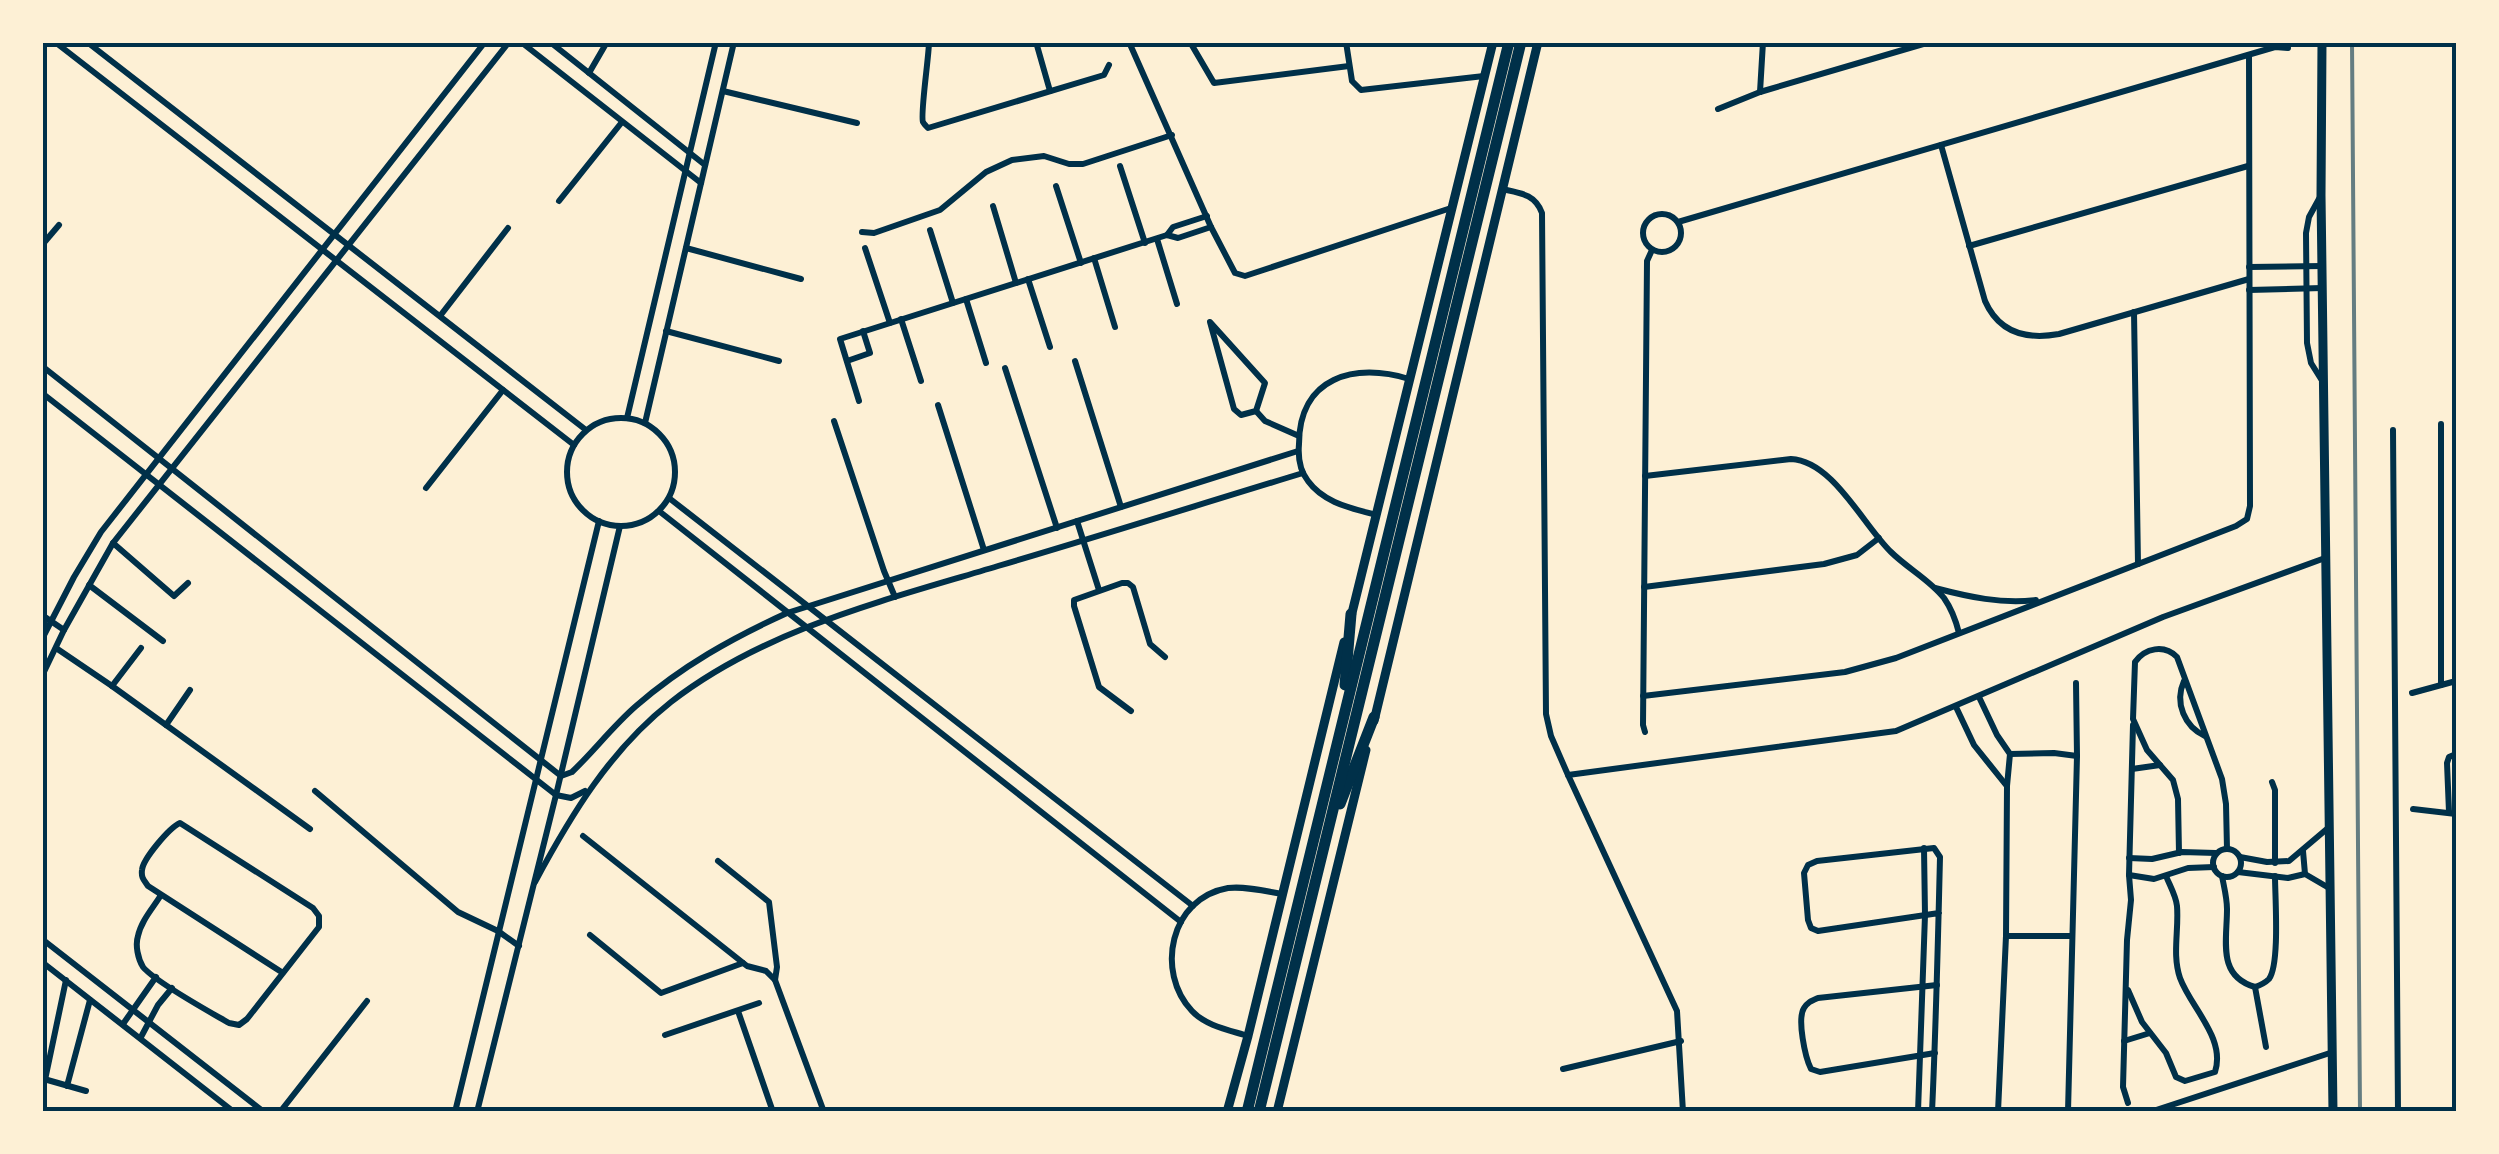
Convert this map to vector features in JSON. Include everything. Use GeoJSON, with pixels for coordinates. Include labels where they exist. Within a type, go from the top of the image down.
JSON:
{"type":"FeatureCollection","features":[{"type":"Feature","properties":{"kind":"highway"},"geometry":{"type":"LineString","coordinates":[[1247,1112],[1509,42]]}},
{"type":"Feature","properties":{"kind":"highway"},"geometry":{"type":"LineString","coordinates":[[1259,1112],[1521,42]]}},
{"type":"Feature","properties":{"kind":"highway"},"geometry":{"type":"LineString","coordinates":[[1342,726],[1351,614]]}},
{"type":"Feature","properties":{"kind":"highway"},"geometry":{"type":"LineString","coordinates":[[1324,845],[1374,718]]}},
{"type":"Feature","properties":{"kind":"street"},"geometry":{"type":"LineString","coordinates":[[55,42],[574,445]]}},
{"type":"Feature","properties":{"kind":"street"},"geometry":{"type":"LineString","coordinates":[[87,42],[586,430]]}},
{"type":"Feature","properties":{"kind":"street"},"geometry":{"type":"LineString","coordinates":[[42,640],[102,532],[484,42]]}},
{"type":"Feature","properties":{"kind":"street"},"geometry":{"type":"LineString","coordinates":[[42,676],[114,543],[509,42]]}},
{"type":"Feature","properties":{"kind":"street"},"geometry":{"type":"LineString","coordinates":[[522,42],[701,183]]}},
{"type":"Feature","properties":{"kind":"street"},"geometry":{"type":"LineString","coordinates":[[550,42],[705,165]]}},
{"type":"Feature","properties":{"kind":"street"},"geometry":{"type":"LineString","coordinates":[[589,73],[607,42]]}},
{"type":"Feature","properties":{"kind":"street"},"geometry":{"type":"LineString","coordinates":[[627,418],[716,42]]}},
{"type":"Feature","properties":{"kind":"street"},"geometry":{"type":"LineString","coordinates":[[645,423],[734,42]]}},
{"type":"Feature","properties":{"kind":"street"},"geometry":{"type":"LineString","coordinates":[[929,42],[921,115],[928,128],[1104,75],[1109,65]]}},
{"type":"Feature","properties":{"kind":"street"},"geometry":{"type":"LineString","coordinates":[[1036,42],[1050,92]]}},
{"type":"Feature","properties":{"kind":"street"},"geometry":{"type":"LineString","coordinates":[[1129,42],[1235,272],[1245,276],[1452,208]]}},
{"type":"Feature","properties":{"kind":"street"},"geometry":{"type":"LineString","coordinates":[[1190,42],[1214,84],[1350,66]]}},
{"type":"Feature","properties":{"kind":"street"},"geometry":{"type":"LineString","coordinates":[[1346,42],[1354,85],[1366,90],[1484,76]]}},
{"type":"Feature","properties":{"kind":"street"},"geometry":{"type":"LineString","coordinates":[[1227,1112],[1493,42]]}},
{"type":"Feature","properties":{"kind":"street"},"geometry":{"type":"LineString","coordinates":[[1277,1112],[1538,42]]}},
{"type":"Feature","properties":{"kind":"street"},"geometry":{"type":"LineString","coordinates":[[1760,92],[1763,42]]}},
{"type":"Feature","properties":{"kind":"street"},"geometry":{"type":"LineString","coordinates":[[1718,110],[1760,92],[1930,42]]}},
{"type":"Feature","properties":{"kind":"street"},"geometry":{"type":"LineString","coordinates":[[2322,42],[2333,1112]]}},
{"type":"Feature","properties":{"kind":"street"},"geometry":{"type":"LineString","coordinates":[[1678,222],[2276,47],[2288,48]]}},
{"type":"Feature","properties":{"kind":"street"},"geometry":{"type":"LineString","coordinates":[[1643,696],[1845,672],[1896,658],[2242,523],[2249,514],[2249,55]]}},
{"type":"Feature","properties":{"kind":"street"},"geometry":{"type":"LineString","coordinates":[[596,102],[607,88]]}},
{"type":"Feature","properties":{"kind":"street"},"geometry":{"type":"LineString","coordinates":[[723,91],[857,124]]}},
{"type":"Feature","properties":{"kind":"street"},"geometry":{"type":"LineString","coordinates":[[701,107],[719,108]]}},
{"type":"Feature","properties":{"kind":"street"},"geometry":{"type":"LineString","coordinates":[[559,201],[622,122]]}},
{"type":"Feature","properties":{"kind":"street"},"geometry":{"type":"LineString","coordinates":[[862,232],[874,234],[940,210],[986,172],[1012,160],[1044,156],[1082,164],[1172,135]]}},
{"type":"Feature","properties":{"kind":"street"},"geometry":{"type":"LineString","coordinates":[[1940,145],[1989,310],[2010,331],[2046,336],[2249,279]]}},
{"type":"Feature","properties":{"kind":"street"},"geometry":{"type":"LineString","coordinates":[[1120,166],[1145,242]]}},
{"type":"Feature","properties":{"kind":"street"},"geometry":{"type":"LineString","coordinates":[[1969,246],[2248,166]]}},
{"type":"Feature","properties":{"kind":"street"},"geometry":{"type":"LineString","coordinates":[[1056,186],[1081,263]]}},
{"type":"Feature","properties":{"kind":"street"},"geometry":{"type":"LineString","coordinates":[[1502,189],[1528,195],[1538,202],[1542,213],[1546,714],[1550,736],[1677,1011],[1683,1112]]}},
{"type":"Feature","properties":{"kind":"street"},"geometry":{"type":"LineString","coordinates":[[2321,195],[2307,225],[2306,266],[2308,353],[2324,384]]}},
{"type":"Feature","properties":{"kind":"street"},"geometry":{"type":"LineString","coordinates":[[993,206],[1016,283]]}},
{"type":"Feature","properties":{"kind":"street"},"geometry":{"type":"LineString","coordinates":[[1658,214],[1669,215],[1678,222],[1678,244],[1666,252],[1652,250],[1644,242],[1642,230],[1658,214]]}},
{"type":"Feature","properties":{"kind":"street"},"geometry":{"type":"LineString","coordinates":[[860,401],[840,339],[1157,239],[1173,227],[1206,216]]}},
{"type":"Feature","properties":{"kind":"street"},"geometry":{"type":"LineString","coordinates":[[42,246],[58,225]]}},
{"type":"Feature","properties":{"kind":"street"},"geometry":{"type":"LineString","coordinates":[[1167,235],[1178,238],[1212,227]]}},
{"type":"Feature","properties":{"kind":"street"},"geometry":{"type":"LineString","coordinates":[[440,316],[508,228]]}},
{"type":"Feature","properties":{"kind":"street"},"geometry":{"type":"LineString","coordinates":[[930,230],[953,303]]}},
{"type":"Feature","properties":{"kind":"street"},"geometry":{"type":"LineString","coordinates":[[1157,239],[1178,304]]}},
{"type":"Feature","properties":{"kind":"street"},"geometry":{"type":"LineString","coordinates":[[686,248],[802,278]]}},
{"type":"Feature","properties":{"kind":"street"},"geometry":{"type":"LineString","coordinates":[[865,248],[890,323]]}},
{"type":"Feature","properties":{"kind":"street"},"geometry":{"type":"LineString","coordinates":[[1645,732],[1642,725],[1647,261],[1652,250]]}},
{"type":"Feature","properties":{"kind":"street"},"geometry":{"type":"LineString","coordinates":[[1094,258],[1116,327]]}},
{"type":"Feature","properties":{"kind":"street"},"geometry":{"type":"LineString","coordinates":[[2249,267],[2322,266]]}},
{"type":"Feature","properties":{"kind":"street"},"geometry":{"type":"LineString","coordinates":[[1028,280],[1050,347]]}},
{"type":"Feature","properties":{"kind":"street"},"geometry":{"type":"LineString","coordinates":[[2249,290],[2322,288]]}},
{"type":"Feature","properties":{"kind":"street"},"geometry":{"type":"LineString","coordinates":[[966,299],[986,363]]}},
{"type":"Feature","properties":{"kind":"street"},"geometry":{"type":"LineString","coordinates":[[2134,312],[2138,564]]}},
{"type":"Feature","properties":{"kind":"street"},"geometry":{"type":"LineString","coordinates":[[901,320],[921,381]]}},
{"type":"Feature","properties":{"kind":"street"},"geometry":{"type":"LineString","coordinates":[[1210,322],[1265,383],[1256,411],[1241,415],[1234,409],[1210,322]]}},
{"type":"Feature","properties":{"kind":"street"},"geometry":{"type":"LineString","coordinates":[[666,331],[779,361]]}},
{"type":"Feature","properties":{"kind":"street"},"geometry":{"type":"LineString","coordinates":[[847,361],[870,353],[863,332]]}},
{"type":"Feature","properties":{"kind":"street"},"geometry":{"type":"LineString","coordinates":[[1075,361],[1121,507]]}},
{"type":"Feature","properties":{"kind":"street"},"geometry":{"type":"LineString","coordinates":[[1005,368],[1057,528]]}},
{"type":"Feature","properties":{"kind":"street"},"geometry":{"type":"LineString","coordinates":[[42,379],[46,369],[561,776]]}},
{"type":"Feature","properties":{"kind":"street"},"geometry":{"type":"LineString","coordinates":[[1376,515],[1324,496],[1306,480],[1298,451],[1304,413],[1322,387],[1336,378],[1374,372],[1410,379]]}},
{"type":"Feature","properties":{"kind":"street"},"geometry":{"type":"LineString","coordinates":[[426,488],[503,390]]}},
{"type":"Feature","properties":{"kind":"street"},"geometry":{"type":"LineString","coordinates":[[42,393],[556,796],[571,798],[590,787]]}},
{"type":"Feature","properties":{"kind":"street"},"geometry":{"type":"LineString","coordinates":[[938,405],[984,550]]}},
{"type":"Feature","properties":{"kind":"street"},"geometry":{"type":"LineString","coordinates":[[1256,411],[1265,422],[1299,436]]}},
{"type":"Feature","properties":{"kind":"street"},"geometry":{"type":"LineString","coordinates":[[610,418],[645,423],[662,436],[673,456],[675,478],[669,498],[659,511],[641,523],[620,526],[599,521],[579,506],[568,482],[574,445],[586,430],[610,418]]}},
{"type":"Feature","properties":{"kind":"street"},"geometry":{"type":"LineString","coordinates":[[834,421],[895,598]]}},
{"type":"Feature","properties":{"kind":"street"},"geometry":{"type":"LineString","coordinates":[[2441,424],[2442,685]]}},
{"type":"Feature","properties":{"kind":"street"},"geometry":{"type":"LineString","coordinates":[[2393,430],[2398,1112]]}},
{"type":"Feature","properties":{"kind":"street"},"geometry":{"type":"LineString","coordinates":[[561,776],[572,772],[633,708],[712,649],[787,613],[1298,451]]}},
{"type":"Feature","properties":{"kind":"street"},"geometry":{"type":"LineString","coordinates":[[1645,476],[1790,458],[1806,461],[1844,494],[1878,538],[1934,587],[1948,603],[1959,633]]}},
{"type":"Feature","properties":{"kind":"street"},"geometry":{"type":"LineString","coordinates":[[2443,459],[2456,460]]}},
{"type":"Feature","properties":{"kind":"street"},"geometry":{"type":"LineString","coordinates":[[535,882],[590,787],[669,704],[719,668],[825,621],[1303,473]]}},
{"type":"Feature","properties":{"kind":"street"},"geometry":{"type":"LineString","coordinates":[[669,498],[1193,906]]}},
{"type":"Feature","properties":{"kind":"street"},"geometry":{"type":"LineString","coordinates":[[659,511],[1181,922]]}},
{"type":"Feature","properties":{"kind":"street"},"geometry":{"type":"LineString","coordinates":[[455,1112],[599,521]]}},
{"type":"Feature","properties":{"kind":"street"},"geometry":{"type":"LineString","coordinates":[[1077,521],[1099,590]]}},
{"type":"Feature","properties":{"kind":"street"},"geometry":{"type":"LineString","coordinates":[[477,1112],[620,526]]}},
{"type":"Feature","properties":{"kind":"street"},"geometry":{"type":"LineString","coordinates":[[1644,587],[1824,564],[1857,554],[1878,538]]}},
{"type":"Feature","properties":{"kind":"street"},"geometry":{"type":"LineString","coordinates":[[114,543],[174,596],[188,583]]}},
{"type":"Feature","properties":{"kind":"street"},"geometry":{"type":"LineString","coordinates":[[1568,775],[1883,734],[1913,725],[2163,617],[2326,558]]}},
{"type":"Feature","properties":{"kind":"street"},"geometry":{"type":"LineString","coordinates":[[1132,712],[1099,687],[1074,600],[1128,583],[1133,587],[1150,644],[1165,657]]}},
{"type":"Feature","properties":{"kind":"street"},"geometry":{"type":"LineString","coordinates":[[89,585],[163,641]]}},
{"type":"Feature","properties":{"kind":"street"},"geometry":{"type":"LineString","coordinates":[[1934,587],[1971,598],[2048,599]]}},
{"type":"Feature","properties":{"kind":"street"},"geometry":{"type":"LineString","coordinates":[[42,615],[64,630]]}},
{"type":"Feature","properties":{"kind":"street"},"geometry":{"type":"LineString","coordinates":[[56,648],[310,830]]}},
{"type":"Feature","properties":{"kind":"street"},"geometry":{"type":"LineString","coordinates":[[112,686],[141,648]]}},
{"type":"Feature","properties":{"kind":"street"},"geometry":{"type":"LineString","coordinates":[[2128,1103],[2123,1088],[2126,940],[2131,900],[2134,662],[2153,649],[2162,648],[2177,657],[2222,779],[2227,848]]}},
{"type":"Feature","properties":{"kind":"street"},"geometry":{"type":"LineString","coordinates":[[2185,680],[2180,696],[2184,714],[2193,730],[2206,736]]}},
{"type":"Feature","properties":{"kind":"street"},"geometry":{"type":"LineString","coordinates":[[2412,693],[2456,681]]}},
{"type":"Feature","properties":{"kind":"street"},"geometry":{"type":"LineString","coordinates":[[2068,1112],[2076,682]]}},
{"type":"Feature","properties":{"kind":"street"},"geometry":{"type":"LineString","coordinates":[[166,725],[190,690]]}},
{"type":"Feature","properties":{"kind":"street"},"geometry":{"type":"LineString","coordinates":[[1980,696],[1996,735],[2010,754],[1998,1112]]}},
{"type":"Feature","properties":{"kind":"street"},"geometry":{"type":"LineString","coordinates":[[1956,707],[1974,745],[2007,786]]}},
{"type":"Feature","properties":{"kind":"street"},"geometry":{"type":"LineString","coordinates":[[2134,719],[2147,750],[2173,780],[2178,799],[2179,853]]}},
{"type":"Feature","properties":{"kind":"street"},"geometry":{"type":"LineString","coordinates":[[2010,754],[2077,756]]}},
{"type":"Feature","properties":{"kind":"street"},"geometry":{"type":"LineString","coordinates":[[2412,808],[2453,813],[2448,762],[2456,754]]}},
{"type":"Feature","properties":{"kind":"street"},"geometry":{"type":"LineString","coordinates":[[992,774],[1004,760]]}},
{"type":"Feature","properties":{"kind":"street"},"geometry":{"type":"LineString","coordinates":[[2132,769],[2160,766]]}},
{"type":"Feature","properties":{"kind":"street"},"geometry":{"type":"LineString","coordinates":[[2272,782],[2276,790],[2275,863]]}},
{"type":"Feature","properties":{"kind":"street"},"geometry":{"type":"LineString","coordinates":[[315,790],[458,912],[498,931],[518,946]]}},
{"type":"Feature","properties":{"kind":"street"},"geometry":{"type":"LineString","coordinates":[[161,895],[136,938],[143,966],[229,1024],[238,1025],[247,1019],[319,927],[319,916],[313,908],[180,823],[172,827],[142,866],[148,886],[282,973]]}},
{"type":"Feature","properties":{"kind":"street"},"geometry":{"type":"LineString","coordinates":[[2240,858],[2288,861],[2328,828]]}},
{"type":"Feature","properties":{"kind":"street"},"geometry":{"type":"LineString","coordinates":[[584,836],[743,962],[766,971],[775,980],[824,1111]]}},
{"type":"Feature","properties":{"kind":"street"},"geometry":{"type":"LineString","coordinates":[[1932,1112],[1935,1053],[1939,913],[1940,856],[1934,848],[1924,848],[1816,861],[1804,872],[1808,920],[1811,928],[1818,931],[1939,913]]}},
{"type":"Feature","properties":{"kind":"street"},"geometry":{"type":"LineString","coordinates":[[1918,1112],[1924,848]]}},
{"type":"Feature","properties":{"kind":"street"},"geometry":{"type":"LineString","coordinates":[[2130,858],[2152,860],[2179,853],[2216,854],[2227,848]]}},
{"type":"Feature","properties":{"kind":"street"},"geometry":{"type":"LineString","coordinates":[[2227,848],[2240,858],[2238,872]]}},
{"type":"Feature","properties":{"kind":"street"},"geometry":{"type":"LineString","coordinates":[[2303,852],[2305,874]]}},
{"type":"Feature","properties":{"kind":"street"},"geometry":{"type":"LineString","coordinates":[[2216,854],[2214,867],[2222,876],[2227,905],[2228,960],[2234,976],[2255,987],[2272,975],[2276,876]]}},
{"type":"Feature","properties":{"kind":"street"},"geometry":{"type":"LineString","coordinates":[[718,861],[769,902],[775,980]]}},
{"type":"Feature","properties":{"kind":"street"},"geometry":{"type":"LineString","coordinates":[[2129,875],[2150,879],[2188,868],[2214,867]]}},
{"type":"Feature","properties":{"kind":"street"},"geometry":{"type":"LineString","coordinates":[[2222,876],[2238,872],[2288,878],[2305,874],[2330,889]]}},
{"type":"Feature","properties":{"kind":"street"},"geometry":{"type":"LineString","coordinates":[[2126,984],[2142,1022],[2166,1053],[2176,1077],[2185,1080],[2215,1072],[2218,1062],[2210,1029],[2188,998],[2177,968],[2177,902],[2166,876]]}},
{"type":"Feature","properties":{"kind":"street"},"geometry":{"type":"LineString","coordinates":[[1248,1036],[1207,1023],[1192,1012],[1172,976],[1174,936],[1193,906],[1223,889],[1239,887],[1282,894]]}},
{"type":"Feature","properties":{"kind":"street"},"geometry":{"type":"LineString","coordinates":[[590,935],[661,993],[743,962]]}},
{"type":"Feature","properties":{"kind":"street"},"geometry":{"type":"LineString","coordinates":[[2006,936],[2072,936]]}},
{"type":"Feature","properties":{"kind":"street"},"geometry":{"type":"LineString","coordinates":[[42,939],[264,1112]]}},
{"type":"Feature","properties":{"kind":"street"},"geometry":{"type":"LineString","coordinates":[[42,962],[234,1112]]}},
{"type":"Feature","properties":{"kind":"street"},"geometry":{"type":"LineString","coordinates":[[124,1024],[156,978]]}},
{"type":"Feature","properties":{"kind":"street"},"geometry":{"type":"LineString","coordinates":[[66,980],[44,1079],[86,1091]]}},
{"type":"Feature","properties":{"kind":"street"},"geometry":{"type":"LineString","coordinates":[[1935,1053],[1820,1072],[1811,1070],[1800,1013],[1806,1003],[1818,998],[1937,985]]}},
{"type":"Feature","properties":{"kind":"street"},"geometry":{"type":"LineString","coordinates":[[2255,987],[2266,1047]]}},
{"type":"Feature","properties":{"kind":"street"},"geometry":{"type":"LineString","coordinates":[[141,1036],[172,988]]}},
{"type":"Feature","properties":{"kind":"street"},"geometry":{"type":"LineString","coordinates":[[67,1086],[90,999]]}},
{"type":"Feature","properties":{"kind":"street"},"geometry":{"type":"LineString","coordinates":[[280,1112],[367,1002]]}},
{"type":"Feature","properties":{"kind":"street"},"geometry":{"type":"LineString","coordinates":[[665,1036],[759,1003]]}},
{"type":"Feature","properties":{"kind":"street"},"geometry":{"type":"LineString","coordinates":[[738,1011],[773,1112]]}},
{"type":"Feature","properties":{"kind":"street"},"geometry":{"type":"LineString","coordinates":[[2124,1040],[2150,1033]]}},
{"type":"Feature","properties":{"kind":"street"},"geometry":{"type":"LineString","coordinates":[[1564,1068],[1681,1041]]}},
{"type":"Feature","properties":{"kind":"street"},"geometry":{"type":"LineString","coordinates":[[2150,1112],[2333,1052]]}},
{"type":"Feature","properties":{"kind":"street"},"geometry":{"type":"LineString","coordinates":[[807,1112],[891,1112]]}},
{"type":"Feature","properties":{"kind":"railway"},"geometry":{"type":"LineString","coordinates":[[2352,42],[2360,1112]]}}]}
